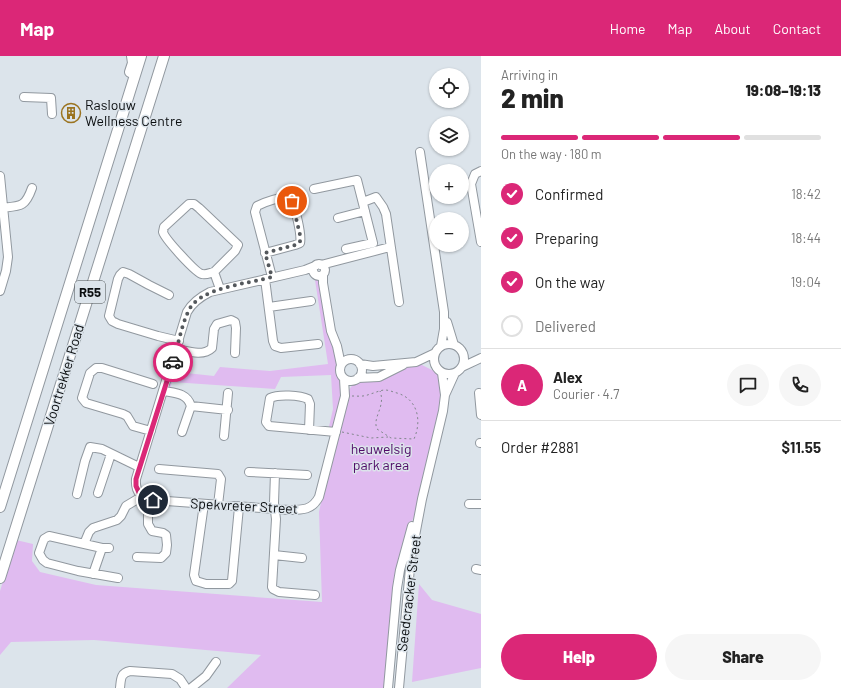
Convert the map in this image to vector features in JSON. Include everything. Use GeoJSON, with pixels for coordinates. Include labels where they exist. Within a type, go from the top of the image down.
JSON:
{"type":"FeatureCollection","features":[{"type":"Feature","properties":{"kind":"main road"},"geometry":{"type":"LineString","coordinates":[[114,142],[122,102],[133,62],[132,56]]}},
{"type":"Feature","properties":{"kind":"main road","name":"Voortrekker Road"},"geometry":{"type":"LineString","coordinates":[[0,507],[141,56]]}},
{"type":"Feature","properties":{"kind":"main road","name":"Voortrekker Road"},"geometry":{"type":"LineString","coordinates":[[0,578],[164,56]]}},
{"type":"Feature","properties":{"kind":"street"},"geometry":{"type":"LineString","coordinates":[[24,97],[51,98],[52,114]]}},
{"type":"Feature","properties":{"kind":"street"},"geometry":{"type":"LineString","coordinates":[[420,152],[444,312],[454,345],[461,351],[480,358]]}},
{"type":"Feature","properties":{"kind":"street"},"geometry":{"type":"LineString","coordinates":[[481,171],[475,174],[471,184],[481,242]]}},
{"type":"Feature","properties":{"kind":"street"},"geometry":{"type":"LineString","coordinates":[[0,176],[8,257],[6,271],[0,291]]}},
{"type":"Feature","properties":{"kind":"street"},"geometry":{"type":"LineString","coordinates":[[314,189],[357,180],[373,243],[346,249]]}},
{"type":"Feature","properties":{"kind":"street"},"geometry":{"type":"LineString","coordinates":[[2,208],[19,206],[24,203],[32,188]]}},
{"type":"Feature","properties":{"kind":"street"},"geometry":{"type":"LineString","coordinates":[[265,253],[295,245],[300,242],[300,235],[293,204],[290,198],[286,197],[263,203],[256,207],[255,212],[265,253],[273,341],[275,346],[281,348],[318,344]]}},
{"type":"Feature","properties":{"kind":"street"},"geometry":{"type":"LineString","coordinates":[[363,202],[376,197],[386,214],[390,247],[400,302]]}},
{"type":"Feature","properties":{"kind":"street"},"geometry":{"type":"LineString","coordinates":[[189,204],[195,204],[238,245],[235,251],[214,272],[203,274],[198,272],[164,235],[164,227],[189,204]]}},
{"type":"Feature","properties":{"kind":"street"},"geometry":{"type":"LineString","coordinates":[[338,218],[365,212]]}},
{"type":"Feature","properties":{"kind":"street"},"geometry":{"type":"LineString","coordinates":[[137,557],[161,558],[166,554],[166,535],[152,531],[148,524],[145,498],[136,486],[136,479],[177,349],[187,312],[192,304],[206,294],[220,289],[268,278],[318,272],[330,262],[390,247]]}},
{"type":"Feature","properties":{"kind":"street"},"geometry":{"type":"LineString","coordinates":[[168,295],[130,274],[123,272],[118,279],[109,316],[112,321],[118,324],[153,335],[179,341]]}},
{"type":"Feature","properties":{"kind":"street"},"geometry":{"type":"LineString","coordinates":[[214,272],[220,289]]}},
{"type":"Feature","properties":{"kind":"street"},"geometry":{"type":"LineString","coordinates":[[318,272],[331,331],[341,365],[340,372],[344,379],[348,381],[379,377],[394,371],[406,363]]}},
{"type":"Feature","properties":{"kind":"street"},"geometry":{"type":"LineString","coordinates":[[269,307],[311,301]]}},
{"type":"Feature","properties":{"kind":"street"},"geometry":{"type":"LineString","coordinates":[[416,362],[435,353],[441,346],[444,329],[444,312]]}},
{"type":"Feature","properties":{"kind":"street"},"geometry":{"type":"LineString","coordinates":[[177,349],[199,353],[208,351],[212,348],[214,329],[217,324],[232,320],[235,322],[236,328],[235,353]]}},
{"type":"Feature","properties":{"kind":"street"},"geometry":{"type":"LineString","coordinates":[[441,346],[454,345]]}},
{"type":"Feature","properties":{"kind":"street"},"geometry":{"type":"LineString","coordinates":[[336,346],[356,362],[362,371],[357,379]]}},
{"type":"Feature","properties":{"kind":"street"},"geometry":{"type":"LineString","coordinates":[[461,351],[464,359],[462,367]]}},
{"type":"Feature","properties":{"kind":"street"},"geometry":{"type":"LineString","coordinates":[[435,353],[435,366]]}},
{"type":"Feature","properties":{"kind":"street"},"geometry":{"type":"LineString","coordinates":[[341,365],[346,360],[373,366],[416,362],[435,366],[442,373],[448,374],[455,373],[462,367],[480,358]]}},
{"type":"Feature","properties":{"kind":"street"},"geometry":{"type":"LineString","coordinates":[[357,379],[373,366]]}},
{"type":"Feature","properties":{"kind":"street"},"geometry":{"type":"LineString","coordinates":[[151,432],[133,426],[125,415],[86,403],[82,398],[90,373],[96,368],[102,368],[153,384]]}},
{"type":"Feature","properties":{"kind":"street","name":"Seedcracker Street"},"geometry":{"type":"LineString","coordinates":[[442,373],[446,395]]}},
{"type":"Feature","properties":{"kind":"street","name":"Seedcracker Street"},"geometry":{"type":"LineString","coordinates":[[399,688],[408,578],[422,499],[446,395],[455,373]]}},
{"type":"Feature","properties":{"kind":"street","name":"Spekvreter Street"},"geometry":{"type":"LineString","coordinates":[[145,498],[289,510],[302,510],[310,508],[316,503],[319,497],[345,396],[344,379]]}},
{"type":"Feature","properties":{"kind":"street","name":"Spekvreter Street"},"geometry":{"type":"LineString","coordinates":[[345,396],[357,379]]}},
{"type":"Feature","properties":{"kind":"street"},"geometry":{"type":"LineString","coordinates":[[164,391],[188,398],[191,406],[182,432]]}},
{"type":"Feature","properties":{"kind":"street"},"geometry":{"type":"LineString","coordinates":[[224,436],[228,410],[228,393]]}},
{"type":"Feature","properties":{"kind":"street"},"geometry":{"type":"LineString","coordinates":[[479,394],[481,415]]}},
{"type":"Feature","properties":{"kind":"street"},"geometry":{"type":"LineString","coordinates":[[309,430],[310,404],[308,399],[301,396],[276,396],[270,398],[266,422],[268,425],[274,427],[309,430],[336,431]]}},
{"type":"Feature","properties":{"kind":"street"},"geometry":{"type":"LineString","coordinates":[[191,406],[228,410]]}},
{"type":"Feature","properties":{"kind":"street"},"geometry":{"type":"LineString","coordinates":[[77,494],[90,448],[93,447],[102,449],[139,467]]}},
{"type":"Feature","properties":{"kind":"street"},"geometry":{"type":"LineString","coordinates":[[98,493],[111,454]]}},
{"type":"Feature","properties":{"kind":"street"},"geometry":{"type":"LineString","coordinates":[[159,469],[218,474],[221,479],[218,505]]}},
{"type":"Feature","properties":{"kind":"street"},"geometry":{"type":"LineString","coordinates":[[249,472],[307,475]]}},
{"type":"Feature","properties":{"kind":"street"},"geometry":{"type":"LineString","coordinates":[[275,473],[274,509],[276,519],[272,584],[273,589],[279,592],[315,595]]}},
{"type":"Feature","properties":{"kind":"street"},"geometry":{"type":"LineString","coordinates":[[84,544],[91,529],[117,520],[122,516],[126,506],[145,498]]}},
{"type":"Feature","properties":{"kind":"street","name":"Seedcracker Street"},"geometry":{"type":"LineString","coordinates":[[388,688],[398,580],[407,542],[422,499]]}},
{"type":"Feature","properties":{"kind":"street"},"geometry":{"type":"LineString","coordinates":[[204,504],[194,575],[196,581],[206,584],[229,584],[232,581],[239,506]]}},
{"type":"Feature","properties":{"kind":"street"},"geometry":{"type":"LineString","coordinates":[[469,504],[481,504]]}},
{"type":"Feature","properties":{"kind":"street"},"geometry":{"type":"LineString","coordinates":[[93,574],[105,548],[47,537],[44,540],[39,553],[46,562],[66,569],[93,574],[118,578]]}},
{"type":"Feature","properties":{"kind":"street"},"geometry":{"type":"LineString","coordinates":[[274,555],[302,558]]}},
{"type":"Feature","properties":{"kind":"street"},"geometry":{"type":"LineString","coordinates":[[191,688],[206,676],[216,662]]}},
{"type":"Feature","properties":{"kind":"street"},"geometry":{"type":"LineString","coordinates":[[120,688],[122,675],[125,672],[130,671],[172,674],[180,679],[186,688]]}},
{"type":"Feature","properties":{"kind":"path"},"geometry":{"type":"LineString","coordinates":[[336,431],[371,438],[389,437],[414,439],[417,434],[418,416],[413,403],[400,394],[387,390],[363,396],[345,396]]}},
{"type":"Feature","properties":{"kind":"path"},"geometry":{"type":"LineString","coordinates":[[380,391],[382,404],[376,425],[380,432],[389,437]]}},
{"type":"Feature","properties":{"kind":"green space","name":"heuwelsig park area"},"geometry":{"type":"Polygon","coordinates":[[[316,276],[323,283],[340,372],[344,379],[345,396],[355,381],[416,362],[442,375],[445,391],[421,501],[411,523],[398,566],[388,688],[227,688],[261,655],[94,640],[11,642],[0,655],[0,591],[16,540],[33,544],[32,561],[40,572],[96,585],[322,602],[319,512],[336,432],[328,431],[333,409],[331,375],[281,377],[275,389],[172,382],[170,389],[165,387],[175,356],[180,359],[177,372],[214,376],[220,367],[270,371],[328,364],[315,280],[316,276]]]}},
{"type":"Feature","properties":{"kind":"green space"},"geometry":{"type":"Polygon","coordinates":[[[419,584],[432,600],[481,614],[481,668],[412,682],[419,584]]]}},
{"type":"Feature","properties":{"kind":"way so far"},"geometry":{"type":"LineString","coordinates":[[173,362],[187,312],[192,304],[210,292],[272,277],[265,253],[295,245],[300,242],[301,239],[292,201]]}},
{"type":"Feature","properties":{"kind":"place","name":"Raslouw Wellness Centre"},"geometry":{"type":"Point","coordinates":[71,113]}},
{"type":"Feature","properties":{"kind":"route"},"geometry":{"type":"LineString","coordinates":[[153,500],[148,500],[141,497],[136,486],[136,479],[173,362]]}}]}
